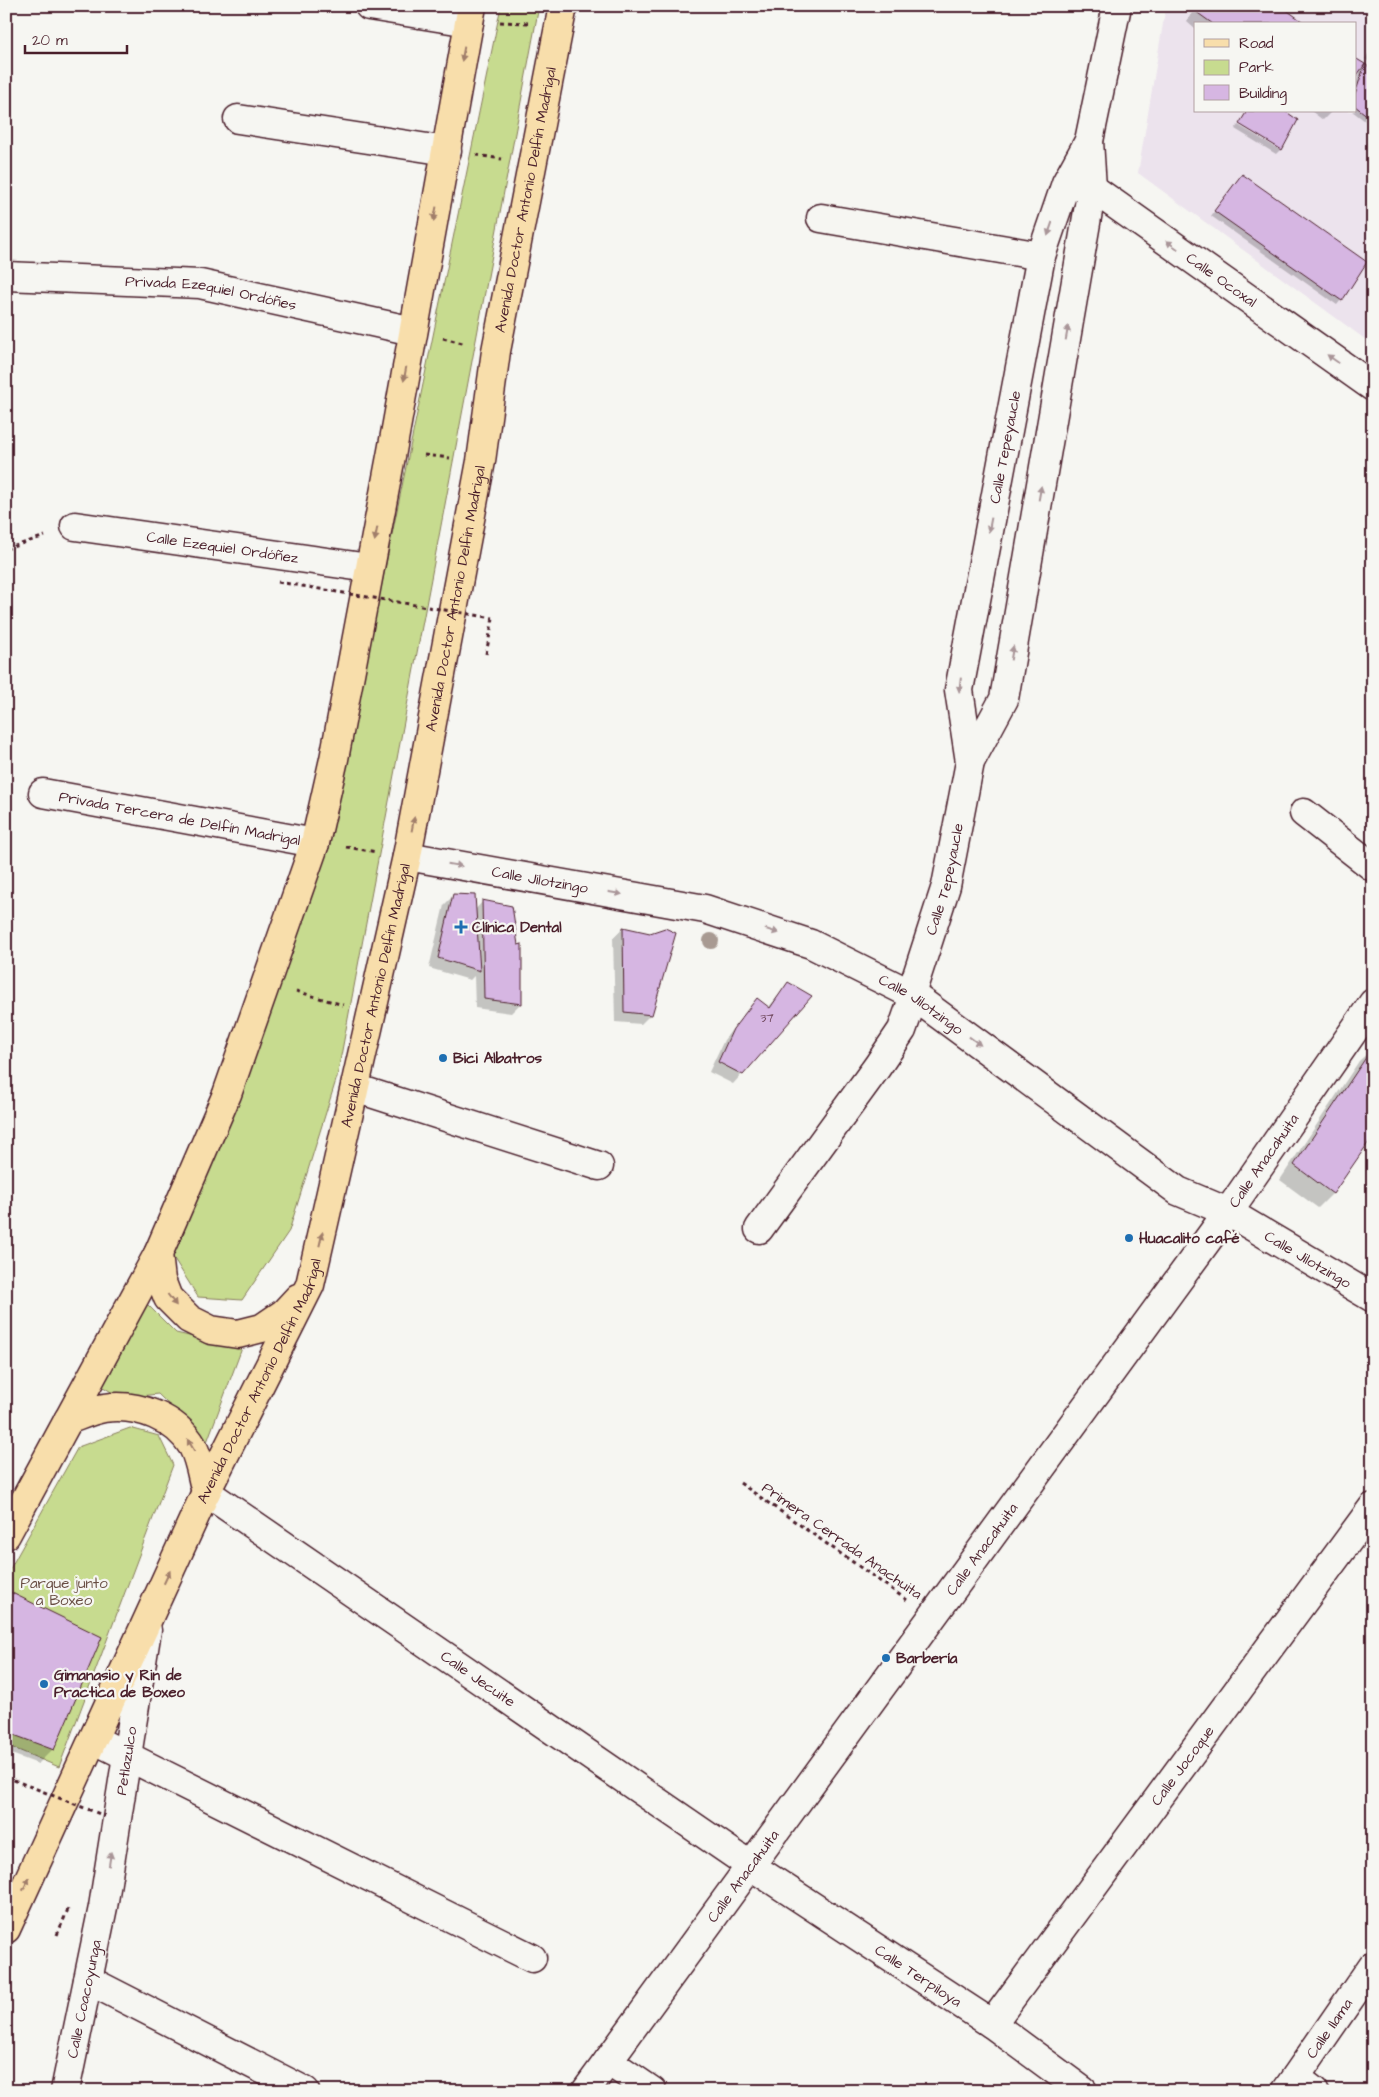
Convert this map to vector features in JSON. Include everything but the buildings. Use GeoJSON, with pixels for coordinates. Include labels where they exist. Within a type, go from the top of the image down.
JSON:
{"type":"FeatureCollection","features":[{"type":"Feature","properties":{"kind":"main road"},"geometry":{"type":"LineString","coordinates":[[6,1535],[158,1254],[228,1094],[315,843],[334,759],[392,451],[470,14]]}},
{"type":"Feature","properties":{"kind":"main road","name":"Avenida Doctor Antonio Delfín Madrigal"},"geometry":{"type":"LineString","coordinates":[[6,1928],[206,1492],[310,1285],[407,856],[480,462],[496,351],[561,15]]}},
{"type":"Feature","properties":{"kind":"main road"},"geometry":{"type":"LineString","coordinates":[[158,1254],[162,1280],[168,1298],[189,1320],[211,1330],[238,1334],[262,1328],[284,1313],[310,1285]]}},
{"type":"Feature","properties":{"kind":"main road"},"geometry":{"type":"LineString","coordinates":[[68,1420],[104,1408],[134,1408],[158,1415],[182,1430],[194,1449],[206,1492]]}},
{"type":"Feature","properties":{"kind":"street"},"geometry":{"type":"LineString","coordinates":[[369,6],[470,14]]}},
{"type":"Feature","properties":{"kind":"street","name":"Calle Tepeyaucle"},"geometry":{"type":"LineString","coordinates":[[760,1229],[902,1030],[946,886],[970,762],[1004,699],[1079,186],[1116,6]]}},
{"type":"Feature","properties":{"kind":"street"},"geometry":{"type":"LineString","coordinates":[[238,119],[447,151]]}},
{"type":"Feature","properties":{"kind":"street","name":"Calle Tepeyaucle"},"geometry":{"type":"LineString","coordinates":[[970,762],[959,690],[1041,256],[1079,186]]}},
{"type":"Feature","properties":{"kind":"street","name":"Calle Ocoxal"},"geometry":{"type":"LineString","coordinates":[[1079,186],[1373,387]]}},
{"type":"Feature","properties":{"kind":"street"},"geometry":{"type":"LineString","coordinates":[[821,218],[1041,256]]}},
{"type":"Feature","properties":{"kind":"street","name":"Privada Ezequiel Ordóñes"},"geometry":{"type":"LineString","coordinates":[[6,276],[200,284],[413,331]]}},
{"type":"Feature","properties":{"kind":"street","name":"Calle Ezequiel Ordóñez"},"geometry":{"type":"LineString","coordinates":[[74,526],[370,568]]}},
{"type":"Feature","properties":{"kind":"street","name":"Privada Tercera de Delfín Madrigal"},"geometry":{"type":"LineString","coordinates":[[43,793],[315,843]]}},
{"type":"Feature","properties":{"kind":"street"},"geometry":{"type":"LineString","coordinates":[[1304,812],[1373,867]]}},
{"type":"Feature","properties":{"kind":"street","name":"Calle Jilotzingo"},"geometry":{"type":"LineString","coordinates":[[407,856],[705,909],[811,944],[913,995],[1178,1190],[1228,1212],[1373,1298]]}},
{"type":"Feature","properties":{"kind":"street","name":"Calle Anacahuita"},"geometry":{"type":"LineString","coordinates":[[586,2091],[1228,1212],[1373,1002]]}},
{"type":"Feature","properties":{"kind":"street"},"geometry":{"type":"LineString","coordinates":[[355,1088],[599,1166]]}},
{"type":"Feature","properties":{"kind":"street","name":"Calle Jecuite"},"geometry":{"type":"LineString","coordinates":[[206,1492],[751,1866]]}},
{"type":"Feature","properties":{"kind":"street","name":"Calle Jocoque"},"geometry":{"type":"LineString","coordinates":[[992,2024],[1373,1507]]}},
{"type":"Feature","properties":{"kind":"street","name":"Petlazulco"},"geometry":{"type":"LineString","coordinates":[[103,1907],[150,1614]]}},
{"type":"Feature","properties":{"kind":"street"},"geometry":{"type":"LineString","coordinates":[[93,1739],[532,1958]]}},
{"type":"Feature","properties":{"kind":"street","name":"Calle Terpiloya"},"geometry":{"type":"LineString","coordinates":[[751,1866],[992,2024],[1083,2091]]}},
{"type":"Feature","properties":{"kind":"street","name":"Calle Coacoyunga"},"geometry":{"type":"LineString","coordinates":[[65,2091],[103,1907]]}},
{"type":"Feature","properties":{"kind":"street","name":"Calle Ilama"},"geometry":{"type":"LineString","coordinates":[[1299,2086],[1373,1965]]}},
{"type":"Feature","properties":{"kind":"street"},"geometry":{"type":"LineString","coordinates":[[88,1980],[305,2091]]}},
{"type":"Feature","properties":{"kind":"street"},"geometry":{"type":"LineString","coordinates":[[608,2061],[652,2091]]}},
{"type":"Feature","properties":{"kind":"path"},"geometry":{"type":"LineString","coordinates":[[470,14],[561,15]]}},
{"type":"Feature","properties":{"kind":"path"},"geometry":{"type":"LineString","coordinates":[[447,151],[532,163]]}},
{"type":"Feature","properties":{"kind":"path"},"geometry":{"type":"LineString","coordinates":[[413,331],[496,351]]}},
{"type":"Feature","properties":{"kind":"path"},"geometry":{"type":"LineString","coordinates":[[392,451],[480,462]]}},
{"type":"Feature","properties":{"kind":"path"},"geometry":{"type":"LineString","coordinates":[[6,549],[74,526]]}},
{"type":"Feature","properties":{"kind":"path"},"geometry":{"type":"LineString","coordinates":[[278,582],[493,618],[486,654]]}},
{"type":"Feature","properties":{"kind":"path"},"geometry":{"type":"LineString","coordinates":[[315,843],[407,856]]}},
{"type":"Feature","properties":{"kind":"path"},"geometry":{"type":"LineString","coordinates":[[266,983],[372,1013]]}},
{"type":"Feature","properties":{"kind":"path","name":"Primera Cerrada Anachuita"},"geometry":{"type":"LineString","coordinates":[[740,1482],[931,1617]]}},
{"type":"Feature","properties":{"kind":"path"},"geometry":{"type":"LineString","coordinates":[[6,1777],[105,1816]]}},
{"type":"Feature","properties":{"kind":"shaded area"},"geometry":{"type":"Polygon","coordinates":[[[1166,6],[1373,6],[1373,345],[1138,173],[1166,6]]]}},
{"type":"Feature","properties":{"kind":"green space"},"geometry":{"type":"Polygon","coordinates":[[[501,6],[539,6],[337,1077],[289,1231],[242,1300],[198,1297],[173,1257],[253,1058],[333,821],[501,6]]]}},
{"type":"Feature","properties":{"kind":"green space"},"geometry":{"type":"Polygon","coordinates":[[[145,1302],[176,1333],[242,1348],[207,1442],[158,1394],[121,1398],[100,1385],[145,1302]]]}},
{"type":"Feature","properties":{"kind":"green space","name":"Parque junto a Boxeo"},"geometry":{"type":"Polygon","coordinates":[[[130,1428],[159,1436],[173,1465],[59,1767],[6,1745],[6,1576],[78,1447],[130,1428]]]}},
{"type":"Feature","properties":{"kind":"place","name":"Clínica Dental"},"geometry":{"type":"Point","coordinates":[461,927]}},
{"type":"Feature","properties":{"kind":"place","name":"Bici Albatros"},"geometry":{"type":"Point","coordinates":[443,1058]}},
{"type":"Feature","properties":{"kind":"place","name":"Huacalito café"},"geometry":{"type":"Point","coordinates":[1129,1238]}},
{"type":"Feature","properties":{"kind":"place","name":"Barbería"},"geometry":{"type":"Point","coordinates":[886,1658]}},
{"type":"Feature","properties":{"kind":"place","name":"Gimanasio y Rin de Practica de Boxeo"},"geometry":{"type":"Point","coordinates":[44,1684]}}]}
